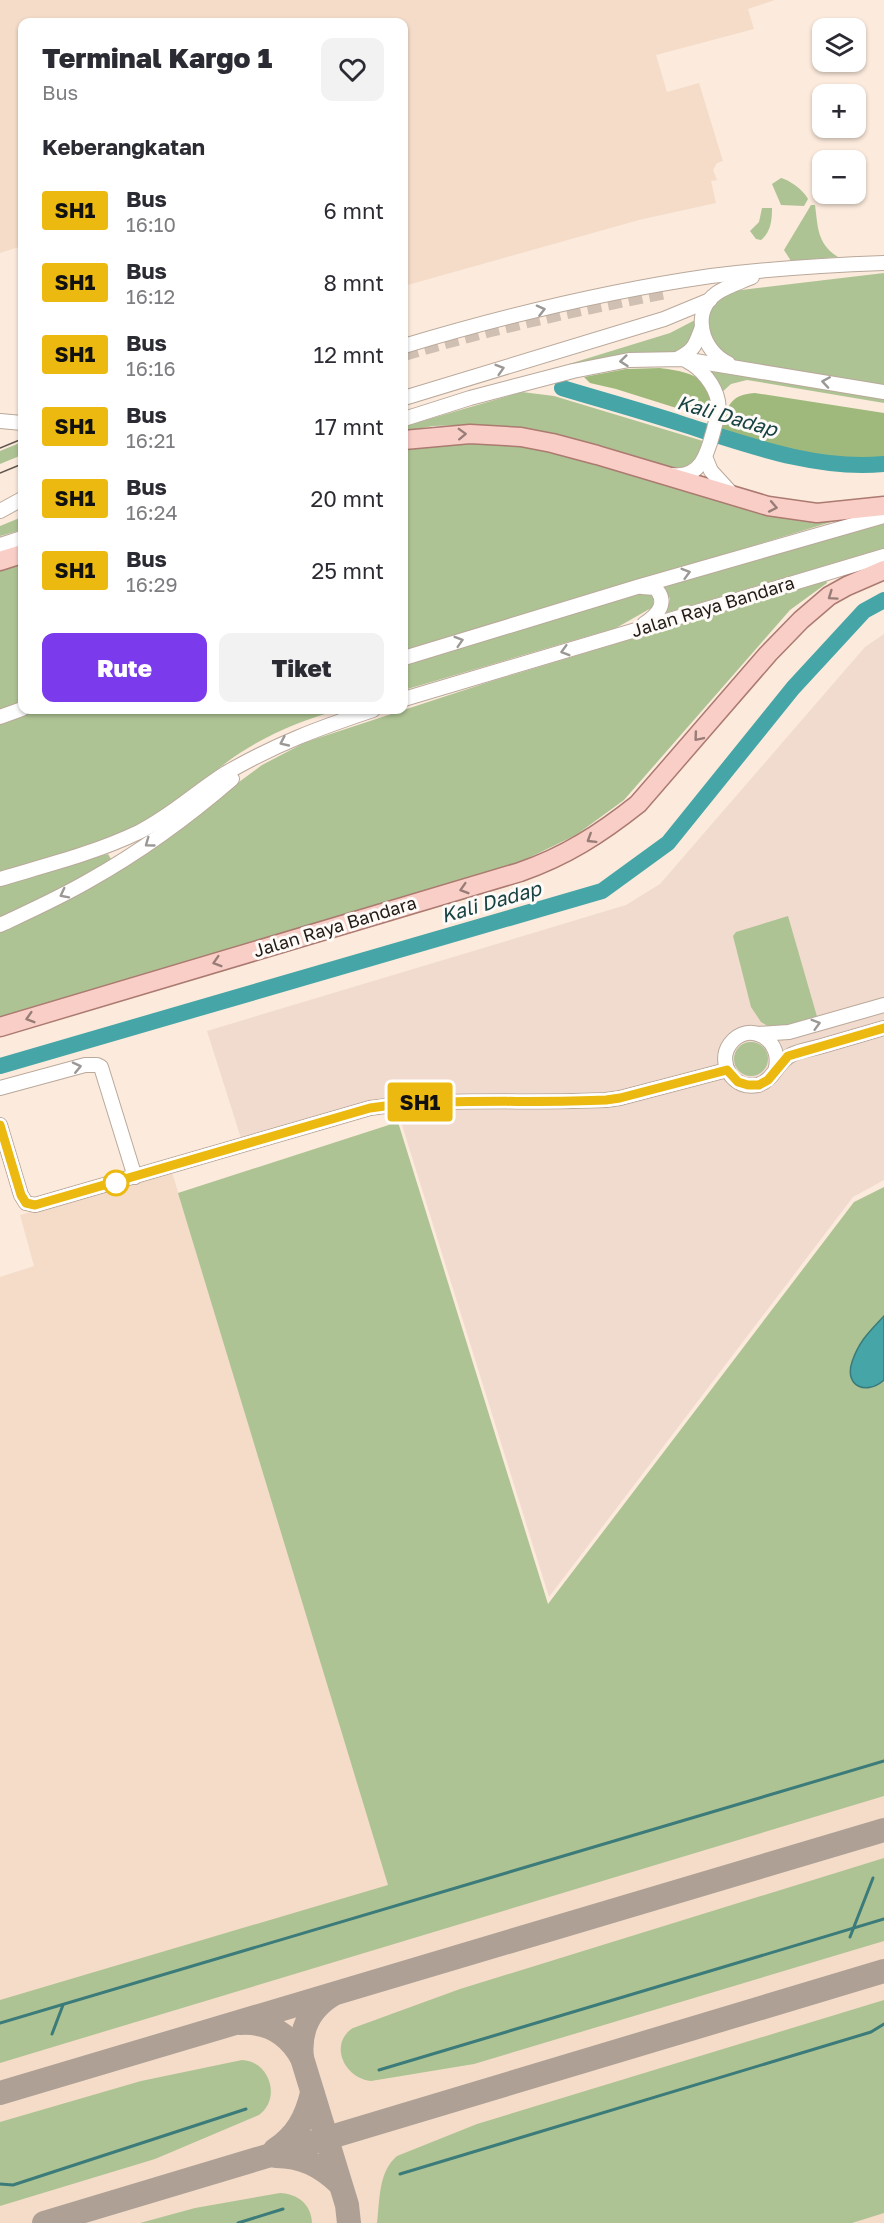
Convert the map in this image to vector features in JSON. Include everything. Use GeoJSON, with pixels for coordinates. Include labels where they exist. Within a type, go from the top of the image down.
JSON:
{"type":"FeatureCollection","features":[{"type":"Feature","properties":{"kind":"main road"},"geometry":{"type":"LineString","coordinates":[[408,440],[470,434],[521,437],[552,442],[746,501],[795,512],[817,513],[884,506]]}},
{"type":"Feature","properties":{"kind":"main road"},"geometry":{"type":"LineString","coordinates":[[0,561],[18,555]]}},
{"type":"Feature","properties":{"kind":"main road","name":"Jalan Raya Bandara"},"geometry":{"type":"LineString","coordinates":[[0,1027],[520,872],[570,851],[615,823],[638,804],[768,654],[801,620],[829,596],[884,570]]}},
{"type":"Feature","properties":{"kind":"street"},"geometry":{"type":"LineString","coordinates":[[666,292],[752,277],[853,270],[884,264]]}},
{"type":"Feature","properties":{"kind":"street"},"geometry":{"type":"LineString","coordinates":[[408,345],[591,298],[689,280],[749,272],[884,264]]}},
{"type":"Feature","properties":{"kind":"street"},"geometry":{"type":"LineString","coordinates":[[680,359],[694,347],[702,326],[705,309],[710,300],[717,293],[752,277]]}},
{"type":"Feature","properties":{"kind":"street"},"geometry":{"type":"LineString","coordinates":[[408,397],[664,319],[710,300]]}},
{"type":"Feature","properties":{"kind":"street"},"geometry":{"type":"LineString","coordinates":[[702,326],[705,342],[714,355],[728,363],[750,370]]}},
{"type":"Feature","properties":{"kind":"street"},"geometry":{"type":"LineString","coordinates":[[680,359],[690,362],[707,378],[715,391],[718,411],[707,457],[711,471],[729,491],[746,501]]}},
{"type":"Feature","properties":{"kind":"street"},"geometry":{"type":"LineString","coordinates":[[408,418],[470,398],[573,371],[629,360],[680,359],[884,392]]}},
{"type":"Feature","properties":{"kind":"street"},"geometry":{"type":"LineString","coordinates":[[0,421],[18,423]]}},
{"type":"Feature","properties":{"kind":"street"},"geometry":{"type":"LineString","coordinates":[[658,473],[679,476],[692,471],[707,457]]}},
{"type":"Feature","properties":{"kind":"street"},"geometry":{"type":"LineString","coordinates":[[0,511],[18,501]]}},
{"type":"Feature","properties":{"kind":"street"},"geometry":{"type":"LineString","coordinates":[[0,518],[18,509]]}},
{"type":"Feature","properties":{"kind":"street"},"geometry":{"type":"LineString","coordinates":[[408,657],[637,587],[884,516]]}},
{"type":"Feature","properties":{"kind":"street"},"geometry":{"type":"LineString","coordinates":[[0,545],[18,539]]}},
{"type":"Feature","properties":{"kind":"street","name":"Jalan Raya Bandara"},"geometry":{"type":"LineString","coordinates":[[408,698],[884,556]]}},
{"type":"Feature","properties":{"kind":"street"},"geometry":{"type":"LineString","coordinates":[[620,635],[647,622],[661,607],[662,598],[655,588],[637,587]]}},
{"type":"Feature","properties":{"kind":"street"},"geometry":{"type":"LineString","coordinates":[[0,717],[18,710]]}},
{"type":"Feature","properties":{"kind":"street"},"geometry":{"type":"LineString","coordinates":[[0,879],[94,850],[139,831],[183,805],[225,774],[261,754],[309,731],[361,714]]}},
{"type":"Feature","properties":{"kind":"street"},"geometry":{"type":"LineString","coordinates":[[0,925],[115,866],[187,814],[261,754]]}},
{"type":"Feature","properties":{"kind":"street"},"geometry":{"type":"LineString","coordinates":[[884,1005],[789,1032],[746,1034],[733,1041],[725,1054],[727,1070],[738,1082],[753,1086],[768,1080],[788,1056],[884,1028]]}},
{"type":"Feature","properties":{"kind":"street"},"geometry":{"type":"LineString","coordinates":[[758,1034],[766,1037],[776,1049],[775,1071]]}},
{"type":"Feature","properties":{"kind":"street"},"geometry":{"type":"LineString","coordinates":[[0,1088],[85,1065],[101,1067],[135,1177]]}},
{"type":"Feature","properties":{"kind":"street"},"geometry":{"type":"LineString","coordinates":[[0,1125],[21,1195],[23,1200],[30,1205],[54,1201],[370,1108],[400,1103],[606,1100],[727,1070]]}},
{"type":"Feature","properties":{"kind":"shaded area"},"geometry":{"type":"Polygon","coordinates":[[[0,0],[775,0],[748,9],[754,29],[656,55],[667,92],[699,83],[723,161],[717,163],[713,170],[717,180],[711,181],[716,203],[639,220],[408,285],[408,18],[18,18],[18,247],[0,253],[0,0]]]}},
{"type":"Feature","properties":{"kind":"shaded area"},"geometry":{"type":"Polygon","coordinates":[[[884,634],[884,1180],[853,1197],[549,1597],[397,1109],[358,1115],[245,1151],[207,1031],[626,905],[660,884],[865,647],[884,634]]]}},
{"type":"Feature","properties":{"kind":"shaded area"},"geometry":{"type":"Polygon","coordinates":[[[172,1172],[392,1895],[884,1743],[884,2223],[0,2223],[0,1277],[34,1266],[20,1215],[172,1172]]]}},
{"type":"Feature","properties":{"kind":"green space"},"geometry":{"type":"Polygon","coordinates":[[[781,178],[792,183],[806,196],[808,199],[804,206],[781,205],[772,184],[781,178]]]}},
{"type":"Feature","properties":{"kind":"green space"},"geometry":{"type":"Polygon","coordinates":[[[811,205],[815,205],[822,241],[838,257],[791,261],[784,250],[811,205]]]}},
{"type":"Feature","properties":{"kind":"green space"},"geometry":{"type":"Polygon","coordinates":[[[762,208],[772,208],[772,212],[769,230],[761,240],[756,239],[750,231],[759,222],[762,208]]]}},
{"type":"Feature","properties":{"kind":"green space"},"geometry":{"type":"Polygon","coordinates":[[[884,273],[884,389],[739,363],[722,355],[709,336],[708,322],[712,308],[720,299],[733,291],[884,273]]]}},
{"type":"Feature","properties":{"kind":"green space"},"geometry":{"type":"Polygon","coordinates":[[[697,319],[693,341],[679,354],[613,356],[570,366],[569,364],[670,333],[697,319]]]}},
{"type":"Feature","properties":{"kind":"green space"},"geometry":{"type":"Polygon","coordinates":[[[660,368],[692,375],[706,386],[710,394],[708,418],[590,383],[584,377],[626,369],[660,368]]]}},
{"type":"Feature","properties":{"kind":"green space"},"geometry":{"type":"Polygon","coordinates":[[[704,369],[884,399],[884,403],[747,380],[731,384],[720,394],[704,369]]]}},
{"type":"Feature","properties":{"kind":"green space"},"geometry":{"type":"Polygon","coordinates":[[[522,392],[554,396],[703,441],[694,460],[677,470],[523,428],[463,425],[433,426],[408,431],[408,425],[522,392]]]}},
{"type":"Feature","properties":{"kind":"green space"},"geometry":{"type":"Polygon","coordinates":[[[755,393],[884,413],[884,462],[842,462],[822,459],[760,445],[720,432],[730,404],[739,397],[755,393]]]}},
{"type":"Feature","properties":{"kind":"green space"},"geometry":{"type":"Polygon","coordinates":[[[507,440],[838,520],[408,651],[408,447],[507,440]]]}},
{"type":"Feature","properties":{"kind":"green space"},"geometry":{"type":"Polygon","coordinates":[[[18,444],[18,457],[0,464],[0,451],[18,444]]]}},
{"type":"Feature","properties":{"kind":"green space"},"geometry":{"type":"Polygon","coordinates":[[[18,519],[18,531],[0,536],[0,526],[18,519]]]}},
{"type":"Feature","properties":{"kind":"green space"},"geometry":{"type":"Polygon","coordinates":[[[884,519],[884,548],[666,613],[670,599],[663,584],[884,519]]]}},
{"type":"Feature","properties":{"kind":"green space"},"geometry":{"type":"Polygon","coordinates":[[[18,563],[18,704],[0,710],[0,569],[18,563]]]}},
{"type":"Feature","properties":{"kind":"green space"},"geometry":{"type":"Polygon","coordinates":[[[826,580],[827,583],[790,610],[624,800],[576,835],[516,864],[0,1019],[0,884],[108,854],[118,871],[262,765],[306,742],[391,714],[408,714],[408,709],[826,580]]]}},
{"type":"Feature","properties":{"kind":"green space"},"geometry":{"type":"Polygon","coordinates":[[[639,592],[651,594],[653,597],[653,607],[616,628],[408,689],[408,661],[639,592]]]}},
{"type":"Feature","properties":{"kind":"green space"},"geometry":{"type":"Polygon","coordinates":[[[24,714],[325,714],[294,725],[252,745],[171,806],[124,832],[0,872],[0,721],[24,714]]]}},
{"type":"Feature","properties":{"kind":"green space"},"geometry":{"type":"Polygon","coordinates":[[[788,916],[818,1020],[774,1030],[761,1022],[751,1007],[733,936],[736,932],[788,916]]]}},
{"type":"Feature","properties":{"kind":"green space"},"geometry":{"type":"Polygon","coordinates":[[[751,1042],[763,1047],[768,1059],[763,1071],[751,1076],[739,1071],[734,1059],[739,1047],[751,1042]]]}},
{"type":"Feature","properties":{"kind":"green space"},"geometry":{"type":"Polygon","coordinates":[[[398,1122],[548,1604],[854,1202],[884,1187],[884,1796],[0,2063],[0,2000],[388,1885],[178,1193],[398,1122]]]}},
{"type":"Feature","properties":{"kind":"green space"},"geometry":{"type":"Polygon","coordinates":[[[884,1858],[884,1941],[474,2064],[371,2081],[353,2074],[342,2059],[342,2042],[353,2028],[460,1989],[884,1858]]]}},
{"type":"Feature","properties":{"kind":"green space"},"geometry":{"type":"Polygon","coordinates":[[[884,2000],[884,2213],[852,2223],[377,2223],[383,2178],[397,2156],[477,2124],[884,2000]]]}},
{"type":"Feature","properties":{"kind":"green space"},"geometry":{"type":"Polygon","coordinates":[[[242,2060],[259,2067],[269,2082],[270,2099],[266,2108],[259,2115],[155,2159],[0,2206],[0,2122],[141,2081],[242,2060]]]}},
{"type":"Feature","properties":{"kind":"green space"},"geometry":{"type":"Polygon","coordinates":[[[280,2193],[292,2195],[302,2201],[309,2210],[312,2223],[140,2223],[195,2208],[280,2193]]]}},
{"type":"Feature","properties":{"kind":"water"},"geometry":{"type":"Polygon","coordinates":[[[884,1316],[884,1380],[877,1385],[864,1388],[858,1386],[851,1377],[852,1362],[861,1342],[884,1316]]]}},
{"type":"Feature","properties":{"kind":"waterway","name":"Kali Dadap"},"geometry":{"type":"LineString","coordinates":[[562,388],[756,447],[807,460],[833,464],[884,464]]}},
{"type":"Feature","properties":{"kind":"waterway","name":"Kali Dadap"},"geometry":{"type":"LineString","coordinates":[[0,1066],[602,891],[668,843],[793,688],[864,611],[884,600]]}},
{"type":"Feature","properties":{"kind":"waterway"},"geometry":{"type":"LineString","coordinates":[[0,2023],[884,1761]]}},
{"type":"Feature","properties":{"kind":"waterway"},"geometry":{"type":"LineString","coordinates":[[850,1937],[873,1878]]}},
{"type":"Feature","properties":{"kind":"waterway"},"geometry":{"type":"LineString","coordinates":[[379,2070],[884,1919]]}},
{"type":"Feature","properties":{"kind":"waterway"},"geometry":{"type":"LineString","coordinates":[[52,2034],[63,2005]]}},
{"type":"Feature","properties":{"kind":"waterway"},"geometry":{"type":"LineString","coordinates":[[400,2174],[871,2032],[884,2024]]}},
{"type":"Feature","properties":{"kind":"waterway"},"geometry":{"type":"LineString","coordinates":[[0,2184],[13,2185],[246,2109]]}},
{"type":"Feature","properties":{"kind":"waterway"},"geometry":{"type":"LineString","coordinates":[[238,2223],[283,2209]]}},
{"type":"Feature","properties":{"kind":"taxiway"},"geometry":{"type":"LineString","coordinates":[[0,2093],[884,1830]]}},
{"type":"Feature","properties":{"kind":"taxiway"},"geometry":{"type":"LineString","coordinates":[[44,2223],[884,1971]]}},
{"type":"Feature","properties":{"kind":"taxiway"},"geometry":{"type":"LineString","coordinates":[[332,1995],[317,2007],[307,2022],[301,2048],[302,2058],[347,2205],[349,2223]]}},
{"type":"Feature","properties":{"kind":"taxiway"},"geometry":{"type":"LineString","coordinates":[[240,2023],[260,2024],[277,2031],[291,2042],[302,2058]]}},
{"type":"Feature","properties":{"kind":"taxiway"},"geometry":{"type":"LineString","coordinates":[[275,2150],[300,2125],[312,2093],[313,2095]]}},
{"type":"Feature","properties":{"kind":"taxiway"},"geometry":{"type":"LineString","coordinates":[[276,2156],[303,2160],[339,2183]]}},
{"type":"Feature","properties":{"kind":"tunnel"},"geometry":{"type":"LineString","coordinates":[[408,353],[534,320],[666,292]]}},
{"type":"Feature","properties":{"kind":"tram line"},"geometry":{"type":"LineString","coordinates":[[0,448],[18,441]]}},
{"type":"Feature","properties":{"kind":"tram line"},"geometry":{"type":"LineString","coordinates":[[0,473],[18,466]]}},
{"type":"Feature","properties":{"kind":"bus line","name":"SH1"},"geometry":{"type":"LineString","coordinates":[[0,1125],[23,1200],[30,1205],[35,1205],[100,1188],[351,1112],[400,1103],[606,1100],[727,1070],[742,1084],[759,1085],[768,1080],[788,1056],[884,1028]]}}]}
